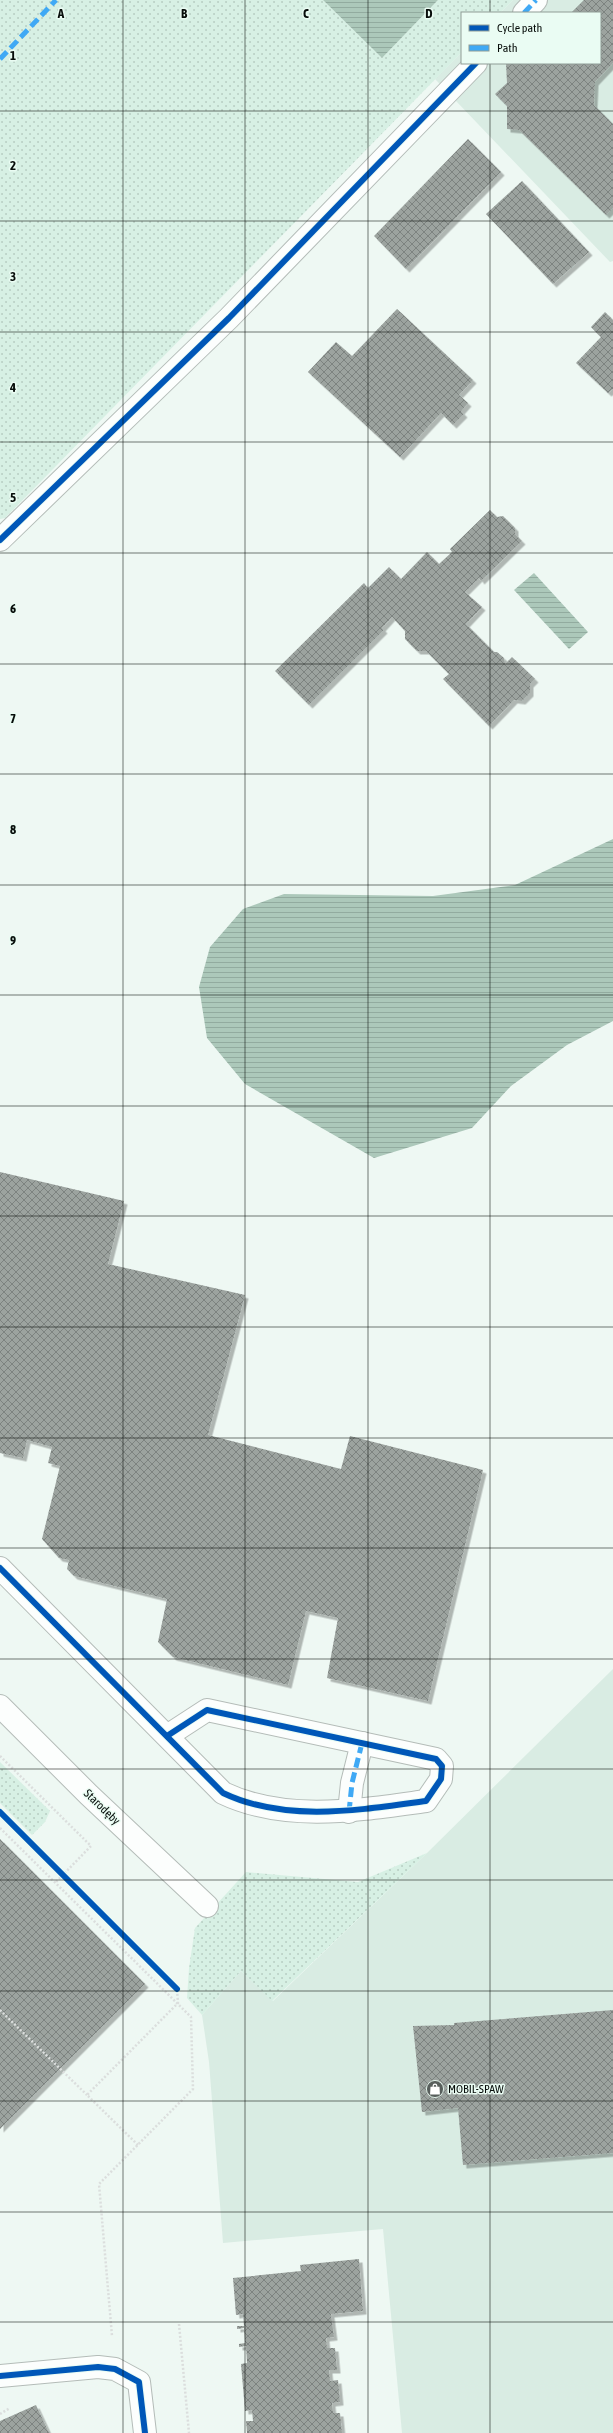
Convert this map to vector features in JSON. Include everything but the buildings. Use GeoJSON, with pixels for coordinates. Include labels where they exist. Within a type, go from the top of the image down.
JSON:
{"type":"FeatureCollection","features":[{"type":"Feature","properties":{"kind":"street"},"geometry":{"type":"LineString","coordinates":[[525,12],[536,0]]}},
{"type":"Feature","properties":{"kind":"street"},"geometry":{"type":"LineString","coordinates":[[0,540],[229,318],[475,64]]}},
{"type":"Feature","properties":{"kind":"street"},"geometry":{"type":"LineString","coordinates":[[0,1568],[167,1736],[223,1792],[240,1800],[275,1809],[349,1812],[426,1801],[442,1779],[442,1766],[436,1760],[207,1710],[167,1736]]}},
{"type":"Feature","properties":{"kind":"street","name":"Starodęby"},"geometry":{"type":"LineString","coordinates":[[0,1706],[89,1795],[207,1906]]}},
{"type":"Feature","properties":{"kind":"street"},"geometry":{"type":"LineString","coordinates":[[349,1812],[352,1783],[362,1743]]}},
{"type":"Feature","properties":{"kind":"street"},"geometry":{"type":"LineString","coordinates":[[0,2376],[107,2368],[139,2382],[145,2433]]}},
{"type":"Feature","properties":{"kind":"path"},"geometry":{"type":"LineString","coordinates":[[0,1756],[91,1846],[56,1882]]}},
{"type":"Feature","properties":{"kind":"path"},"geometry":{"type":"LineString","coordinates":[[0,1828],[191,2016],[193,2089],[99,2184],[107,2368]]}},
{"type":"Feature","properties":{"kind":"path"},"geometry":{"type":"LineString","coordinates":[[58,1870],[69,1881]]}},
{"type":"Feature","properties":{"kind":"path"},"geometry":{"type":"LineString","coordinates":[[87,2095],[178,2003],[177,1990],[171,1984]]}},
{"type":"Feature","properties":{"kind":"path"},"geometry":{"type":"LineString","coordinates":[[0,2010],[138,2145]]}},
{"type":"Feature","properties":{"kind":"path"},"geometry":{"type":"LineString","coordinates":[[180,2324],[189,2433]]}},
{"type":"Feature","properties":{"kind":"path"},"geometry":{"type":"LineString","coordinates":[[0,2414],[16,2405]]}},
{"type":"Feature","properties":{"kind":"shaded area"},"geometry":{"type":"Polygon","coordinates":[[[0,0],[323,0],[382,58],[438,0],[513,0],[501,12],[461,12],[461,53],[5,518],[0,519],[0,0]]]}},
{"type":"Feature","properties":{"kind":"shaded area"},"geometry":{"type":"Polygon","coordinates":[[[323,0],[438,0],[382,58],[323,0]]]}},
{"type":"Feature","properties":{"kind":"shaded area"},"geometry":{"type":"Polygon","coordinates":[[[513,0],[613,0],[613,261],[610,262],[435,79],[461,53],[461,64],[601,64],[601,12],[501,12],[513,0]]]}},
{"type":"Feature","properties":{"kind":"shaded area"},"geometry":{"type":"Polygon","coordinates":[[[534,573],[588,632],[569,649],[514,590],[534,573]]]}},
{"type":"Feature","properties":{"kind":"shaded area"},"geometry":{"type":"Polygon","coordinates":[[[613,839],[613,1021],[567,1045],[511,1086],[472,1128],[374,1158],[245,1084],[207,1038],[199,987],[210,947],[243,909],[284,894],[433,896],[515,885],[613,839]]]}},
{"type":"Feature","properties":{"kind":"shaded area"},"geometry":{"type":"Polygon","coordinates":[[[613,1669],[613,2433],[402,2433],[383,2229],[223,2243],[209,2062],[202,2015],[241,1971],[273,2001],[427,1853],[613,1669]]]}},
{"type":"Feature","properties":{"kind":"shaded area"},"geometry":{"type":"Polygon","coordinates":[[[0,1762],[50,1811],[45,1822],[32,1835],[0,1803],[0,1762]]]}},
{"type":"Feature","properties":{"kind":"shaded area"},"geometry":{"type":"Polygon","coordinates":[[[427,1853],[272,2001],[241,1971],[202,2015],[187,1998],[189,1968],[195,1928],[246,1872],[358,1882],[427,1853]]]}},
{"type":"Feature","properties":{"kind":"marked path"},"geometry":{"type":"LineString","coordinates":[[0,59],[56,0]]}},
{"type":"Feature","properties":{"kind":"marked path"},"geometry":{"type":"LineString","coordinates":[[525,12],[536,0]]}},
{"type":"Feature","properties":{"kind":"marked path"},"geometry":{"type":"LineString","coordinates":[[349,1812],[352,1783],[362,1743]]}},
{"type":"Feature","properties":{"kind":"cycle path"},"geometry":{"type":"LineString","coordinates":[[0,540],[229,318],[475,64]]}},
{"type":"Feature","properties":{"kind":"cycle path"},"geometry":{"type":"LineString","coordinates":[[0,1568],[223,1793],[247,1802],[272,1808],[323,1812],[375,1808],[426,1801],[441,1779],[442,1766],[436,1759],[207,1710],[167,1736]]}},
{"type":"Feature","properties":{"kind":"cycle path"},"geometry":{"type":"LineString","coordinates":[[0,1812],[177,1989]]}},
{"type":"Feature","properties":{"kind":"cycle path"},"geometry":{"type":"LineString","coordinates":[[0,2376],[98,2367],[115,2369],[139,2382],[145,2433]]}},
{"type":"Feature","properties":{"kind":"place","name":"MOBIL-SPAW"},"geometry":{"type":"Point","coordinates":[435,2089]}}]}
